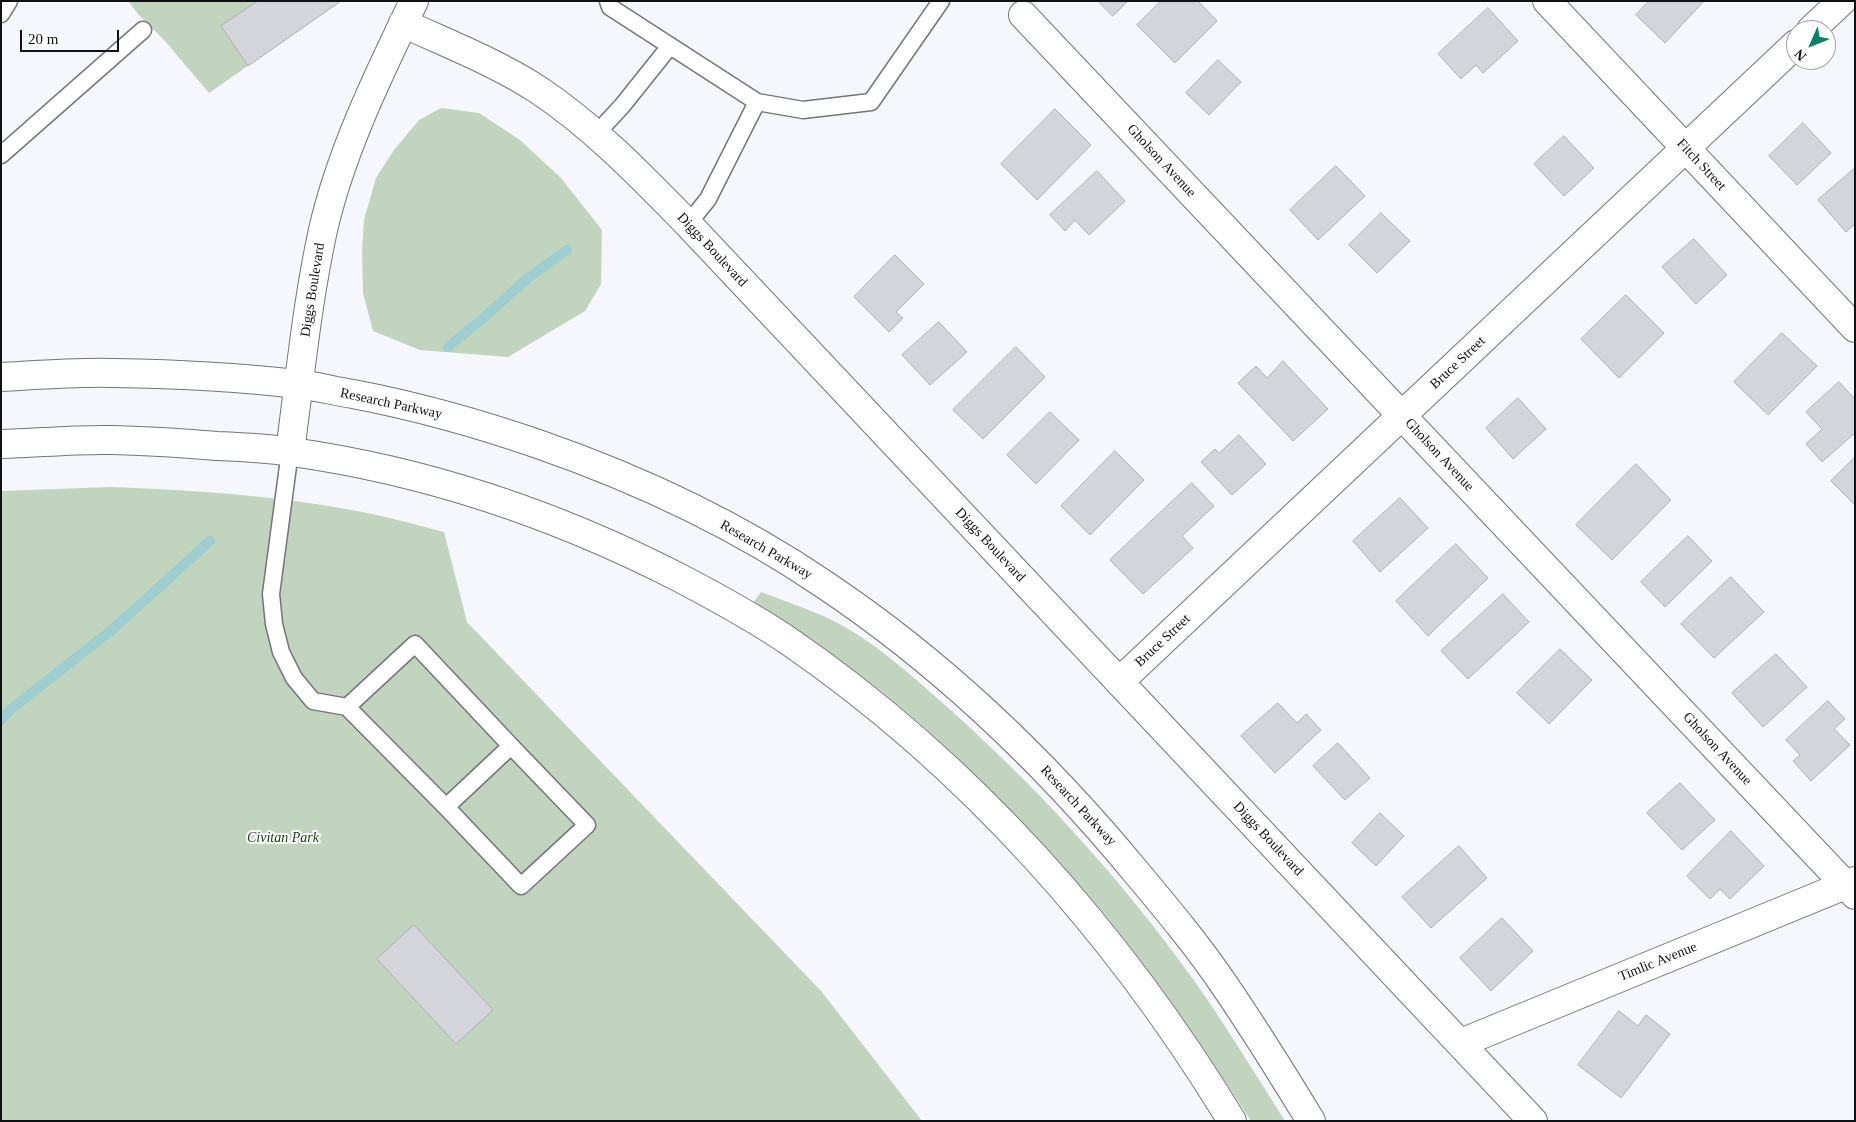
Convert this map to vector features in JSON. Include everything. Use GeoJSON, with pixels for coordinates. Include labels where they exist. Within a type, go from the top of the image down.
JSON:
{"type":"FeatureCollection","features":[{"type":"Feature","properties":{"kind":"street","name":"Fitch Street"},"geometry":{"type":"LineString","coordinates":[[1547,1],[1855,328]]}},
{"type":"Feature","properties":{"kind":"street"},"geometry":{"type":"LineString","coordinates":[[1822,20],[1842,1]]}},
{"type":"Feature","properties":{"kind":"street","name":"Diggs Boulevard"},"geometry":{"type":"LineString","coordinates":[[290,452],[313,284],[323,229],[339,176],[358,124],[408,12],[538,90],[595,134],[688,224],[1533,1121]]}},
{"type":"Feature","properties":{"kind":"street","name":"Gholson Avenue"},"geometry":{"type":"LineString","coordinates":[[1024,15],[1402,416],[1852,887]]}},
{"type":"Feature","properties":{"kind":"street","name":"Bruce Street"},"geometry":{"type":"LineString","coordinates":[[1119,682],[1786,53]]}},
{"type":"Feature","properties":{"kind":"street","name":"Research Parkway"},"geometry":{"type":"LineString","coordinates":[[1,377],[110,372],[205,377],[299,384],[391,401],[484,425],[575,457],[661,493],[746,536],[841,596],[904,642],[975,702],[1043,768],[1107,837],[1167,908],[1223,982],[1275,1061],[1311,1121]]}},
{"type":"Feature","properties":{"kind":"street"},"geometry":{"type":"LineString","coordinates":[[1,444],[110,440],[207,445],[290,452],[360,464],[465,490],[551,520],[641,558],[713,595],[788,640],[863,695],[930,751],[995,815],[1045,868],[1114,950],[1168,1022],[1232,1121]]}},
{"type":"Feature","properties":{"kind":"street","name":"Timlic Avenue"},"geometry":{"type":"LineString","coordinates":[[1461,1044],[1852,887]]}},
{"type":"Feature","properties":{"kind":"lane"},"geometry":{"type":"LineString","coordinates":[[1,14],[9,1]]}},
{"type":"Feature","properties":{"kind":"lane"},"geometry":{"type":"LineString","coordinates":[[608,1],[610,7],[757,102],[803,110],[871,102],[941,1]]}},
{"type":"Feature","properties":{"kind":"lane"},"geometry":{"type":"LineString","coordinates":[[2,153],[143,30]]}},
{"type":"Feature","properties":{"kind":"lane"},"geometry":{"type":"LineString","coordinates":[[595,134],[622,106],[670,46]]}},
{"type":"Feature","properties":{"kind":"lane"},"geometry":{"type":"LineString","coordinates":[[688,224],[708,199],[757,102]]}},
{"type":"Feature","properties":{"kind":"lane"},"geometry":{"type":"LineString","coordinates":[[290,452],[271,594],[274,624],[281,652],[294,678],[313,701],[347,707],[521,886],[586,825],[415,644],[347,707]]}},
{"type":"Feature","properties":{"kind":"lane"},"geometry":{"type":"LineString","coordinates":[[446,807],[511,746]]}},
{"type":"Feature","properties":{"kind":"green space"},"geometry":{"type":"Polygon","coordinates":[[[128,1],[341,1],[209,93],[128,1]]]}},
{"type":"Feature","properties":{"kind":"green space"},"geometry":{"type":"Polygon","coordinates":[[[441,108],[479,113],[520,140],[561,178],[602,230],[601,284],[585,311],[508,357],[420,350],[373,331],[363,293],[362,252],[364,220],[376,178],[394,150],[419,120],[441,108]]]}},
{"type":"Feature","properties":{"kind":"green space","name":"Civitan Park"},"geometry":{"type":"Polygon","coordinates":[[[111,487],[291,500],[374,514],[444,532],[467,622],[822,992],[922,1121],[1,1121],[1,491],[111,487]]]}},
{"type":"Feature","properties":{"kind":"green space"},"geometry":{"type":"Polygon","coordinates":[[[761,592],[825,617],[845,627],[874,646],[955,714],[1024,780],[1089,849],[1179,960],[1237,1044],[1285,1121],[1251,1121],[1199,1042],[1144,965],[1105,915],[1069,874],[978,778],[901,707],[850,668],[753,603],[761,592]]]}},
{"type":"Feature","properties":{"kind":"building"},"geometry":{"type":"Polygon","coordinates":[[[258,1],[341,1],[248,66],[221,26],[258,1]]]}},
{"type":"Feature","properties":{"kind":"building"},"geometry":{"type":"Polygon","coordinates":[[[1098,1],[1128,1],[1113,16],[1098,1]]]}},
{"type":"Feature","properties":{"kind":"building"},"geometry":{"type":"Polygon","coordinates":[[[1161,1],[1198,1],[1217,21],[1175,63],[1137,25],[1161,1]]]}},
{"type":"Feature","properties":{"kind":"building"},"geometry":{"type":"Polygon","coordinates":[[[1649,1],[1704,1],[1665,43],[1636,15],[1649,1]]]}},
{"type":"Feature","properties":{"kind":"building"},"geometry":{"type":"Polygon","coordinates":[[[1488,8],[1518,41],[1483,73],[1476,65],[1461,79],[1438,54],[1488,8]]]}},
{"type":"Feature","properties":{"kind":"building"},"geometry":{"type":"Polygon","coordinates":[[[1218,60],[1241,82],[1209,115],[1186,93],[1218,60]]]}},
{"type":"Feature","properties":{"kind":"building"},"geometry":{"type":"Polygon","coordinates":[[[1055,109],[1091,145],[1037,200],[1001,164],[1055,109]]]}},
{"type":"Feature","properties":{"kind":"building"},"geometry":{"type":"Polygon","coordinates":[[[1803,123],[1831,153],[1797,185],[1769,156],[1803,123]]]}},
{"type":"Feature","properties":{"kind":"building"},"geometry":{"type":"Polygon","coordinates":[[[1564,136],[1594,168],[1564,196],[1534,164],[1564,136]]]}},
{"type":"Feature","properties":{"kind":"building"},"geometry":{"type":"Polygon","coordinates":[[[1336,166],[1365,196],[1318,240],[1290,210],[1336,166]]]}},
{"type":"Feature","properties":{"kind":"building"},"geometry":{"type":"Polygon","coordinates":[[[1855,168],[1855,224],[1846,232],[1818,200],[1855,168]]]}},
{"type":"Feature","properties":{"kind":"building"},"geometry":{"type":"Polygon","coordinates":[[[1097,171],[1125,201],[1089,235],[1075,220],[1065,231],[1050,215],[1097,171]]]}},
{"type":"Feature","properties":{"kind":"building"},"geometry":{"type":"Polygon","coordinates":[[[1381,213],[1410,241],[1377,273],[1349,245],[1381,213]]]}},
{"type":"Feature","properties":{"kind":"building"},"geometry":{"type":"Polygon","coordinates":[[[1694,239],[1727,275],[1696,304],[1662,267],[1694,239]]]}},
{"type":"Feature","properties":{"kind":"building"},"geometry":{"type":"Polygon","coordinates":[[[895,255],[924,284],[896,312],[903,318],[889,332],[854,297],[895,255]]]}},
{"type":"Feature","properties":{"kind":"building"},"geometry":{"type":"Polygon","coordinates":[[[1626,295],[1664,333],[1619,378],[1581,339],[1626,295]]]}},
{"type":"Feature","properties":{"kind":"building"},"geometry":{"type":"Polygon","coordinates":[[[939,322],[967,352],[930,385],[902,355],[939,322]]]}},
{"type":"Feature","properties":{"kind":"building"},"geometry":{"type":"Polygon","coordinates":[[[1782,333],[1817,366],[1768,415],[1734,382],[1782,333]]]}},
{"type":"Feature","properties":{"kind":"building"},"geometry":{"type":"Polygon","coordinates":[[[1016,347],[1045,377],[983,439],[953,410],[1016,347]]]}},
{"type":"Feature","properties":{"kind":"building"},"geometry":{"type":"Polygon","coordinates":[[[1283,361],[1328,409],[1293,441],[1238,383],[1256,366],[1267,378],[1283,361]]]}},
{"type":"Feature","properties":{"kind":"building"},"geometry":{"type":"Polygon","coordinates":[[[1839,382],[1855,399],[1855,433],[1822,462],[1806,444],[1822,429],[1806,412],[1839,382]]]}},
{"type":"Feature","properties":{"kind":"building"},"geometry":{"type":"Polygon","coordinates":[[[1518,398],[1546,429],[1513,459],[1486,428],[1518,398]]]}},
{"type":"Feature","properties":{"kind":"building"},"geometry":{"type":"Polygon","coordinates":[[[1050,412],[1079,440],[1036,484],[1007,455],[1050,412]]]}},
{"type":"Feature","properties":{"kind":"building"},"geometry":{"type":"Polygon","coordinates":[[[1239,435],[1266,464],[1232,495],[1201,462],[1215,449],[1219,453],[1239,435]]]}},
{"type":"Feature","properties":{"kind":"building"},"geometry":{"type":"Polygon","coordinates":[[[1115,451],[1144,480],[1090,535],[1061,506],[1115,451]]]}},
{"type":"Feature","properties":{"kind":"building"},"geometry":{"type":"Polygon","coordinates":[[[1855,457],[1855,505],[1831,481],[1855,457]]]}},
{"type":"Feature","properties":{"kind":"building"},"geometry":{"type":"Polygon","coordinates":[[[1636,464],[1671,500],[1612,560],[1576,525],[1636,464]]]}},
{"type":"Feature","properties":{"kind":"building"},"geometry":{"type":"Polygon","coordinates":[[[1192,483],[1214,506],[1182,536],[1193,548],[1143,594],[1110,560],[1192,483]]]}},
{"type":"Feature","properties":{"kind":"building"},"geometry":{"type":"Polygon","coordinates":[[[1400,498],[1428,528],[1380,572],[1353,541],[1400,498]]]}},
{"type":"Feature","properties":{"kind":"building"},"geometry":{"type":"Polygon","coordinates":[[[1688,536],[1712,561],[1665,607],[1641,582],[1688,536]]]}},
{"type":"Feature","properties":{"kind":"building"},"geometry":{"type":"Polygon","coordinates":[[[1456,544],[1488,578],[1428,636],[1396,601],[1456,544]]]}},
{"type":"Feature","properties":{"kind":"building"},"geometry":{"type":"Polygon","coordinates":[[[1731,577],[1764,612],[1714,658],[1681,624],[1731,577]]]}},
{"type":"Feature","properties":{"kind":"building"},"geometry":{"type":"Polygon","coordinates":[[[1503,594],[1529,622],[1468,679],[1441,651],[1503,594]]]}},
{"type":"Feature","properties":{"kind":"building"},"geometry":{"type":"Polygon","coordinates":[[[1560,649],[1592,680],[1549,724],[1517,693],[1560,649]]]}},
{"type":"Feature","properties":{"kind":"building"},"geometry":{"type":"Polygon","coordinates":[[[1776,654],[1807,687],[1763,727],[1732,693],[1776,654]]]}},
{"type":"Feature","properties":{"kind":"building"},"geometry":{"type":"Polygon","coordinates":[[[1828,701],[1845,719],[1834,729],[1850,745],[1811,781],[1793,761],[1800,755],[1786,740],[1828,701]]]}},
{"type":"Feature","properties":{"kind":"building"},"geometry":{"type":"Polygon","coordinates":[[[1278,703],[1297,723],[1306,714],[1321,730],[1275,773],[1241,736],[1278,703]]]}},
{"type":"Feature","properties":{"kind":"building"},"geometry":{"type":"Polygon","coordinates":[[[1338,743],[1370,778],[1345,800],[1313,766],[1338,743]]]}},
{"type":"Feature","properties":{"kind":"building"},"geometry":{"type":"Polygon","coordinates":[[[1680,783],[1715,820],[1682,850],[1647,813],[1680,783]]]}},
{"type":"Feature","properties":{"kind":"building"},"geometry":{"type":"Polygon","coordinates":[[[1380,813],[1404,836],[1376,866],[1352,843],[1380,813]]]}},
{"type":"Feature","properties":{"kind":"building"},"geometry":{"type":"Polygon","coordinates":[[[1731,831],[1764,866],[1730,899],[1720,889],[1710,899],[1687,876],[1731,831]]]}},
{"type":"Feature","properties":{"kind":"building"},"geometry":{"type":"Polygon","coordinates":[[[1459,846],[1487,878],[1431,928],[1402,897],[1459,846]]]}},
{"type":"Feature","properties":{"kind":"building"},"geometry":{"type":"Polygon","coordinates":[[[1502,918],[1533,951],[1491,991],[1460,958],[1502,918]]]}},
{"type":"Feature","properties":{"kind":"building"},"geometry":{"type":"Polygon","coordinates":[[[414,925],[493,1010],[456,1044],[377,959],[414,925]]]}},
{"type":"Feature","properties":{"kind":"building"},"geometry":{"type":"Polygon","coordinates":[[[1619,1011],[1638,1026],[1646,1015],[1670,1034],[1621,1098],[1578,1065],[1619,1011]]]}},
{"type":"Feature","properties":{"kind":"waterway"},"geometry":{"type":"LineString","coordinates":[[448,347],[528,278],[567,250]]}},
{"type":"Feature","properties":{"kind":"waterway"},"geometry":{"type":"LineString","coordinates":[[1,720],[10,710],[113,629],[210,541]]}}]}
